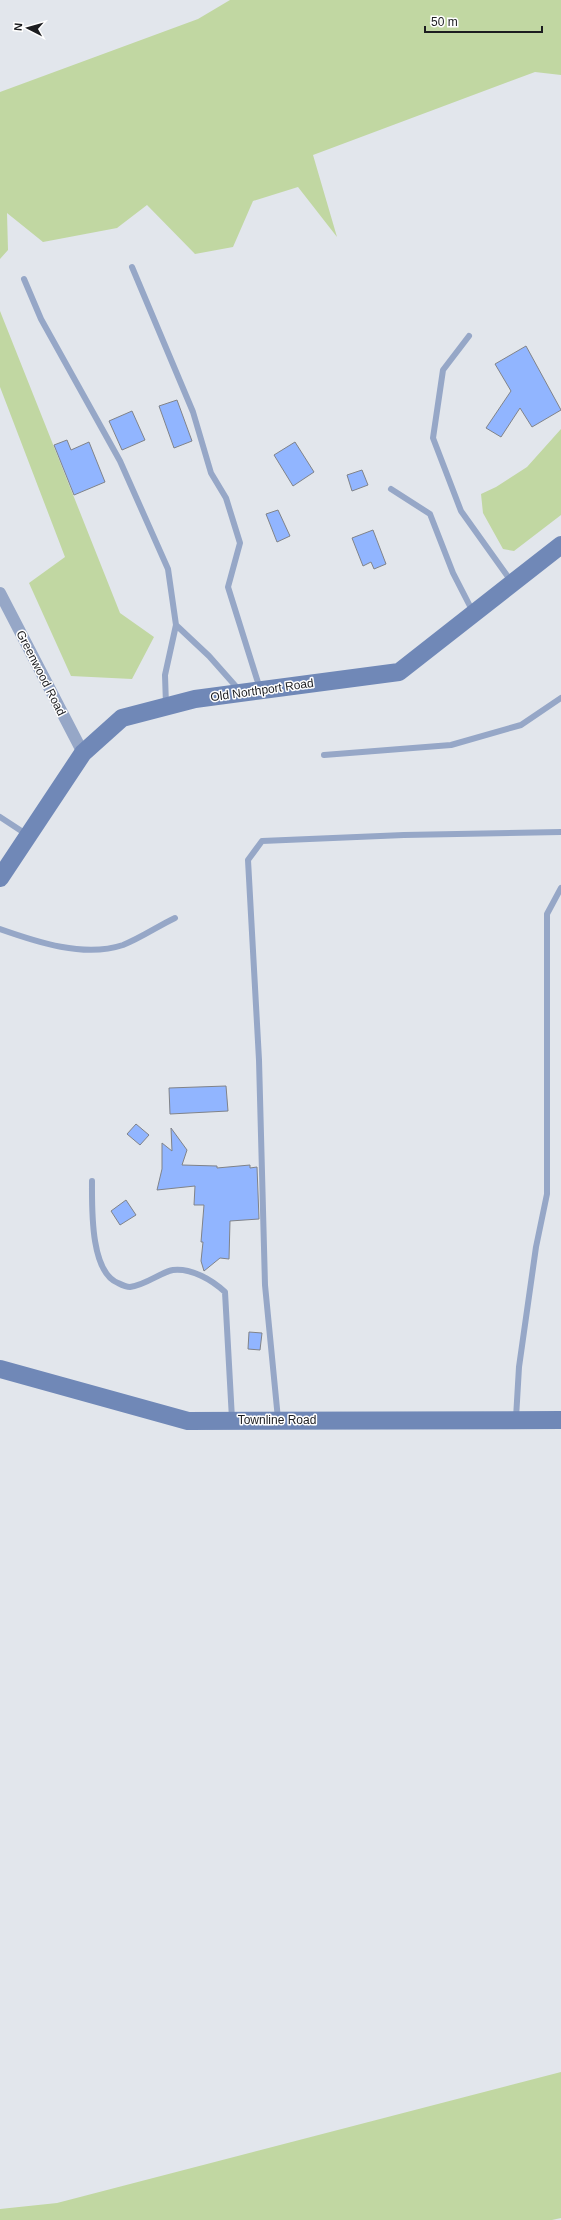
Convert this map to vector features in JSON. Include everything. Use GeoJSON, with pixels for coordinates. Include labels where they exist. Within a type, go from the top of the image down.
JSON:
{"type":"FeatureCollection","features":[{"type":"Feature","properties":{"kind":"main road","name":"Old Northport Road"},"geometry":{"type":"LineString","coordinates":[[0,878],[83,753],[122,718],[195,699],[399,672],[561,545]]}},
{"type":"Feature","properties":{"kind":"main road","name":"Townline Road"},"geometry":{"type":"LineString","coordinates":[[0,1369],[188,1421],[561,1420]]}},
{"type":"Feature","properties":{"kind":"street","name":"Greenwood Road"},"geometry":{"type":"LineString","coordinates":[[0,593],[83,753]]}},
{"type":"Feature","properties":{"kind":"lane"},"geometry":{"type":"LineString","coordinates":[[132,267],[193,412],[211,473],[226,498],[240,543],[228,587],[260,690]]}},
{"type":"Feature","properties":{"kind":"lane"},"geometry":{"type":"LineString","coordinates":[[24,279],[41,319],[120,461],[168,569],[176,625],[165,675],[166,707]]}},
{"type":"Feature","properties":{"kind":"lane"},"geometry":{"type":"LineString","coordinates":[[469,336],[442,370],[433,438],[461,511],[513,583]]}},
{"type":"Feature","properties":{"kind":"lane"},"geometry":{"type":"LineString","coordinates":[[391,489],[430,514],[452,573],[474,614]]}},
{"type":"Feature","properties":{"kind":"lane"},"geometry":{"type":"LineString","coordinates":[[176,625],[209,656],[242,693]]}},
{"type":"Feature","properties":{"kind":"lane"},"geometry":{"type":"LineString","coordinates":[[324,755],[451,745],[520,725],[561,698]]}},
{"type":"Feature","properties":{"kind":"lane"},"geometry":{"type":"LineString","coordinates":[[0,817],[28,835]]}},
{"type":"Feature","properties":{"kind":"lane"},"geometry":{"type":"LineString","coordinates":[[278,1420],[265,1285],[259,1060],[248,860],[262,841],[404,835],[561,832]]}},
{"type":"Feature","properties":{"kind":"lane"},"geometry":{"type":"LineString","coordinates":[[516,1420],[520,1359],[536,1247],[547,1194],[547,914],[561,888]]}},
{"type":"Feature","properties":{"kind":"lane"},"geometry":{"type":"LineString","coordinates":[[0,929],[34,941],[88,950],[123,945],[175,918]]}},
{"type":"Feature","properties":{"kind":"lane"},"geometry":{"type":"LineString","coordinates":[[92,1181],[92,1216],[96,1248],[103,1269],[112,1281],[128,1287],[146,1283],[172,1270],[196,1274],[214,1283],[225,1292],[232,1421]]}},
{"type":"Feature","properties":{"kind":"green space"},"geometry":{"type":"Polygon","coordinates":[[[230,0],[561,0],[561,75],[535,72],[313,155],[337,237],[298,187],[253,201],[233,247],[195,254],[147,205],[117,228],[43,242],[7,213],[8,250],[0,259],[0,92],[198,19],[230,0]]]}},
{"type":"Feature","properties":{"kind":"green space"},"geometry":{"type":"Polygon","coordinates":[[[0,311],[120,613],[154,637],[132,679],[71,676],[29,583],[65,557],[0,387],[0,311]]]}},
{"type":"Feature","properties":{"kind":"green space"},"geometry":{"type":"Polygon","coordinates":[[[561,429],[561,515],[514,551],[503,549],[483,513],[481,494],[496,487],[527,467],[561,429]]]}},
{"type":"Feature","properties":{"kind":"green space"},"geometry":{"type":"Polygon","coordinates":[[[561,2072],[561,2218],[552,2220],[0,2220],[0,2209],[57,2203],[561,2072]]]}},
{"type":"Feature","properties":{"kind":"building"},"geometry":{"type":"Polygon","coordinates":[[[526,346],[561,410],[532,427],[520,408],[501,437],[486,428],[511,391],[495,364],[526,346]]]}},
{"type":"Feature","properties":{"kind":"building"},"geometry":{"type":"Polygon","coordinates":[[[177,400],[192,441],[174,448],[159,406],[177,400]]]}},
{"type":"Feature","properties":{"kind":"building"},"geometry":{"type":"Polygon","coordinates":[[[132,411],[145,440],[122,450],[109,421],[132,411]]]}},
{"type":"Feature","properties":{"kind":"building"},"geometry":{"type":"Polygon","coordinates":[[[67,440],[71,450],[89,442],[105,482],[74,495],[54,445],[67,440]]]}},
{"type":"Feature","properties":{"kind":"building"},"geometry":{"type":"Polygon","coordinates":[[[295,442],[314,472],[293,486],[274,455],[295,442]]]}},
{"type":"Feature","properties":{"kind":"building"},"geometry":{"type":"Polygon","coordinates":[[[362,470],[368,485],[352,491],[347,475],[362,470]]]}},
{"type":"Feature","properties":{"kind":"building"},"geometry":{"type":"Polygon","coordinates":[[[278,510],[290,536],[277,542],[266,514],[278,510]]]}},
{"type":"Feature","properties":{"kind":"building"},"geometry":{"type":"Polygon","coordinates":[[[373,530],[386,564],[374,569],[371,562],[363,566],[352,538],[373,530]]]}},
{"type":"Feature","properties":{"kind":"building"},"geometry":{"type":"Polygon","coordinates":[[[226,1086],[228,1111],[170,1114],[169,1088],[226,1086]]]}},
{"type":"Feature","properties":{"kind":"building"},"geometry":{"type":"Polygon","coordinates":[[[136,1124],[149,1135],[140,1145],[127,1134],[136,1124]]]}},
{"type":"Feature","properties":{"kind":"building"},"geometry":{"type":"Polygon","coordinates":[[[171,1128],[187,1150],[182,1165],[217,1166],[217,1168],[250,1165],[250,1168],[257,1167],[259,1219],[230,1221],[229,1259],[220,1258],[204,1271],[201,1261],[203,1242],[201,1242],[204,1205],[194,1205],[195,1186],[157,1190],[162,1169],[162,1143],[172,1151],[171,1128]]]}},
{"type":"Feature","properties":{"kind":"building"},"geometry":{"type":"Polygon","coordinates":[[[126,1200],[136,1215],[120,1225],[111,1211],[126,1200]]]}},
{"type":"Feature","properties":{"kind":"building"},"geometry":{"type":"Polygon","coordinates":[[[249,1332],[262,1333],[260,1350],[248,1349],[249,1332]]]}}]}
